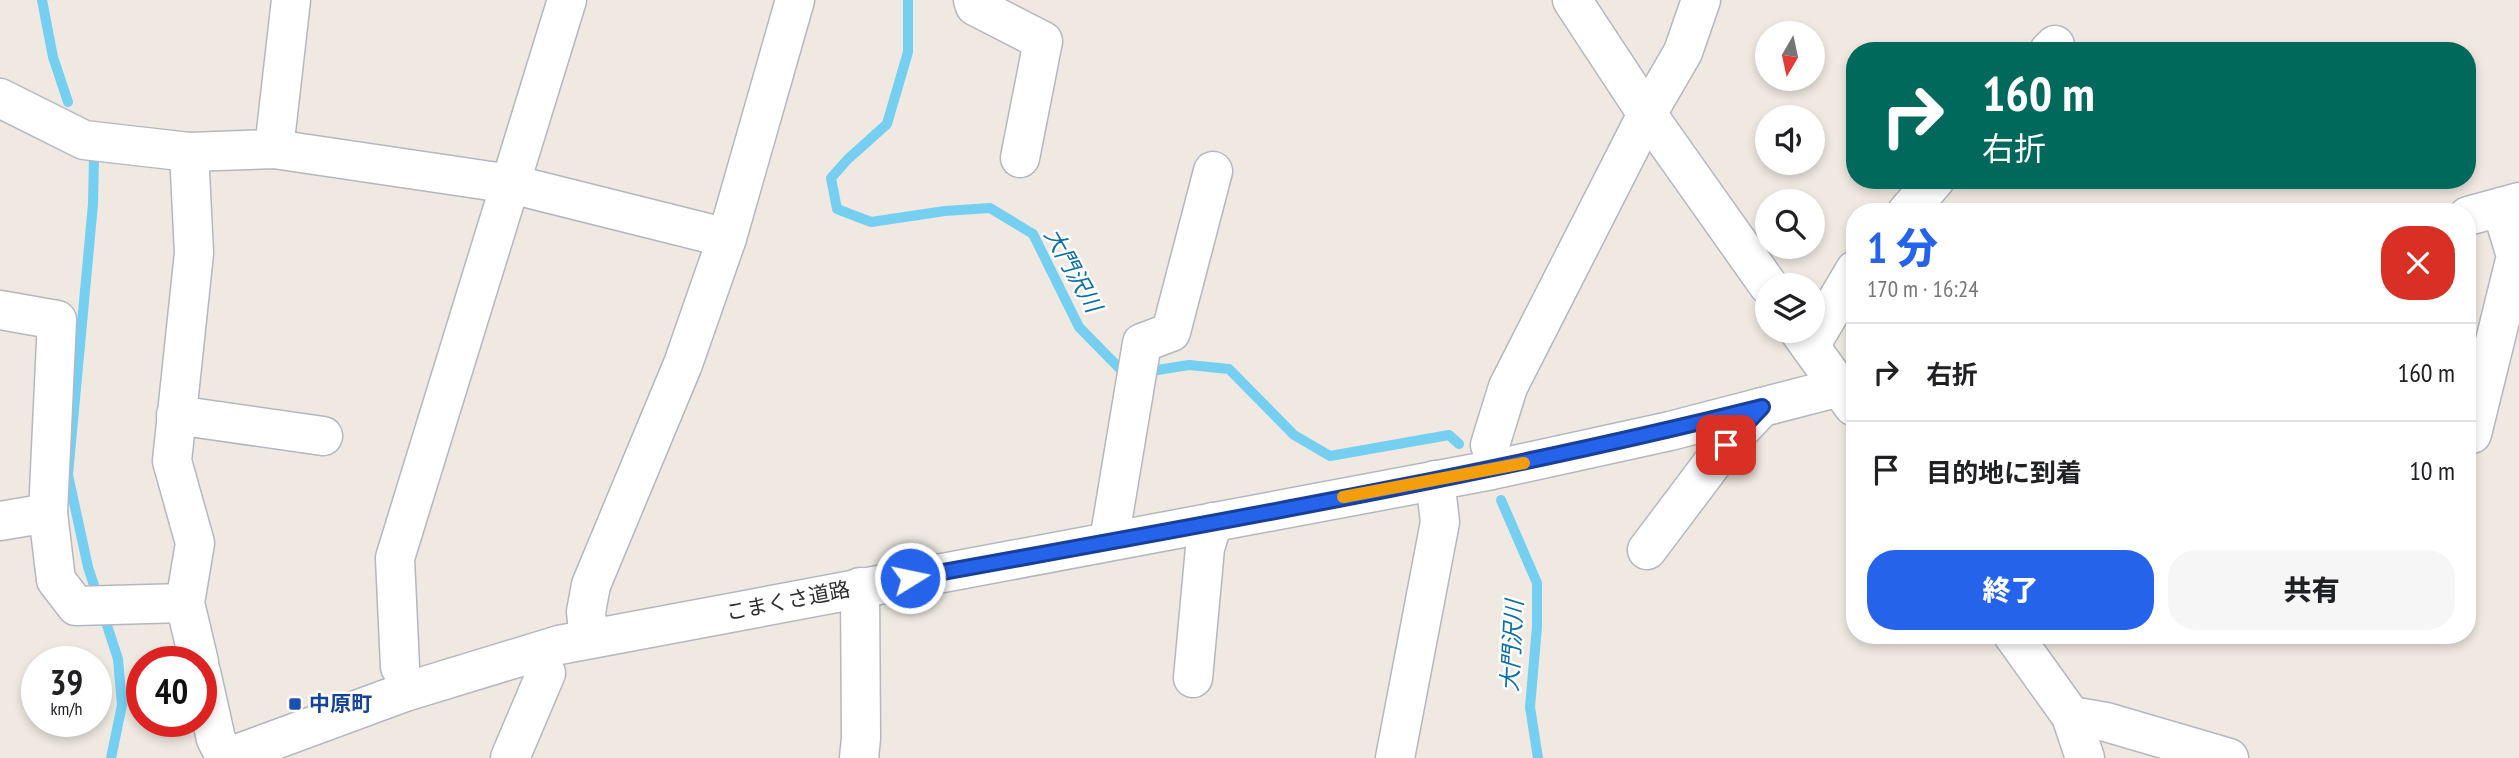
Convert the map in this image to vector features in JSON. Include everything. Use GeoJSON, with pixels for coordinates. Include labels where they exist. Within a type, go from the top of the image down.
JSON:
{"type":"FeatureCollection","features":[{"type":"Feature","properties":{"kind":"street"},"geometry":{"type":"LineString","coordinates":[[274,149],[291,0]]}},
{"type":"Feature","properties":{"kind":"street"},"geometry":{"type":"LineString","coordinates":[[400,667],[395,558],[567,0]]}},
{"type":"Feature","properties":{"kind":"street"},"geometry":{"type":"LineString","coordinates":[[589,639],[586,612],[591,585],[683,364],[727,238],[795,0]]}},
{"type":"Feature","properties":{"kind":"street"},"geometry":{"type":"LineString","coordinates":[[973,0],[975,6],[1043,41],[1020,158]]}},
{"type":"Feature","properties":{"kind":"street"},"geometry":{"type":"LineString","coordinates":[[1572,0],[1647,114],[1760,273]]}},
{"type":"Feature","properties":{"kind":"street"},"geometry":{"type":"LineString","coordinates":[[1490,445],[1508,387],[1647,114],[1683,52],[1701,0]]}},
{"type":"Feature","properties":{"kind":"street"},"geometry":{"type":"LineString","coordinates":[[0,98],[84,140],[189,152],[274,149],[511,184],[727,238]]}},
{"type":"Feature","properties":{"kind":"street"},"geometry":{"type":"LineString","coordinates":[[189,152],[194,253],[172,461],[195,542],[185,603],[195,646]]}},
{"type":"Feature","properties":{"kind":"street"},"geometry":{"type":"LineString","coordinates":[[1108,541],[1142,343],[1171,332],[1213,171]]}},
{"type":"Feature","properties":{"kind":"street"},"geometry":{"type":"LineString","coordinates":[[1915,203],[1927,189]]}},
{"type":"Feature","properties":{"kind":"street"},"geometry":{"type":"LineString","coordinates":[[2476,418],[2516,256],[2496,208]]}},
{"type":"Feature","properties":{"kind":"street"},"geometry":{"type":"LineString","coordinates":[[1825,311],[1846,282]]}},
{"type":"Feature","properties":{"kind":"street"},"geometry":{"type":"LineString","coordinates":[[0,310],[57,320],[48,513],[57,580],[76,606],[185,603]]}},
{"type":"Feature","properties":{"kind":"street"},"geometry":{"type":"LineString","coordinates":[[1809,343],[1846,388]]}},
{"type":"Feature","properties":{"kind":"street","name":"こまくさ道路"},"geometry":{"type":"LineString","coordinates":[[226,758],[405,692],[559,645],[1492,470],[1762,407],[1846,394]]}},
{"type":"Feature","properties":{"kind":"street"},"geometry":{"type":"LineString","coordinates":[[1647,550],[1726,445],[1762,407]]}},
{"type":"Feature","properties":{"kind":"street"},"geometry":{"type":"LineString","coordinates":[[176,415],[323,436]]}},
{"type":"Feature","properties":{"kind":"street"},"geometry":{"type":"LineString","coordinates":[[1395,758],[1440,522],[1435,480]]}},
{"type":"Feature","properties":{"kind":"street"},"geometry":{"type":"LineString","coordinates":[[0,521],[48,513]]}},
{"type":"Feature","properties":{"kind":"street"},"geometry":{"type":"LineString","coordinates":[[1193,678],[1205,548],[1213,522]]}},
{"type":"Feature","properties":{"kind":"street"},"geometry":{"type":"LineString","coordinates":[[859,758],[860,587]]}},
{"type":"Feature","properties":{"kind":"street"},"geometry":{"type":"LineString","coordinates":[[2019,644],[2071,716],[2085,758]]}},
{"type":"Feature","properties":{"kind":"street"},"geometry":{"type":"LineString","coordinates":[[510,758],[546,673]]}},
{"type":"Feature","properties":{"kind":"street"},"geometry":{"type":"LineString","coordinates":[[2071,716],[2106,722],[2229,758]]}},
{"type":"Feature","properties":{"kind":"street"},"geometry":{"type":"LineString","coordinates":[[216,737],[226,758]]}},
{"type":"Feature","properties":{"kind":"waterway"},"geometry":{"type":"LineString","coordinates":[[42,0],[53,57],[68,102]]}},
{"type":"Feature","properties":{"kind":"waterway","name":"大門沢川"},"geometry":{"type":"LineString","coordinates":[[908,0],[908,52],[887,124],[831,178],[837,209],[871,222],[945,211],[990,208],[1033,234],[1079,327],[1126,375],[1129,374]]}},
{"type":"Feature","properties":{"kind":"waterway"},"geometry":{"type":"LineString","coordinates":[[94,157],[93,204],[68,475],[88,567],[118,659],[122,705],[111,758]]}},
{"type":"Feature","properties":{"kind":"waterway","name":"大門沢川"},"geometry":{"type":"LineString","coordinates":[[1145,372],[1189,365],[1229,369],[1294,435],[1330,456],[1449,435],[1459,444]]}},
{"type":"Feature","properties":{"kind":"waterway","name":"大門沢川"},"geometry":{"type":"LineString","coordinates":[[1501,500],[1537,583],[1537,627],[1530,707],[1538,758]]}},
{"type":"Feature","properties":{"kind":"slow traffic"},"geometry":{"type":"LineString","coordinates":[[1343,497],[1524,463]]}},
{"type":"Feature","properties":{"kind":"place","name":"中原町"},"geometry":{"type":"Point","coordinates":[295,704]}},
{"type":"Feature","properties":{"kind":"route"},"geometry":{"type":"LineString","coordinates":[[910,578],[1492,470],[1762,407],[1726,445]]}}]}
